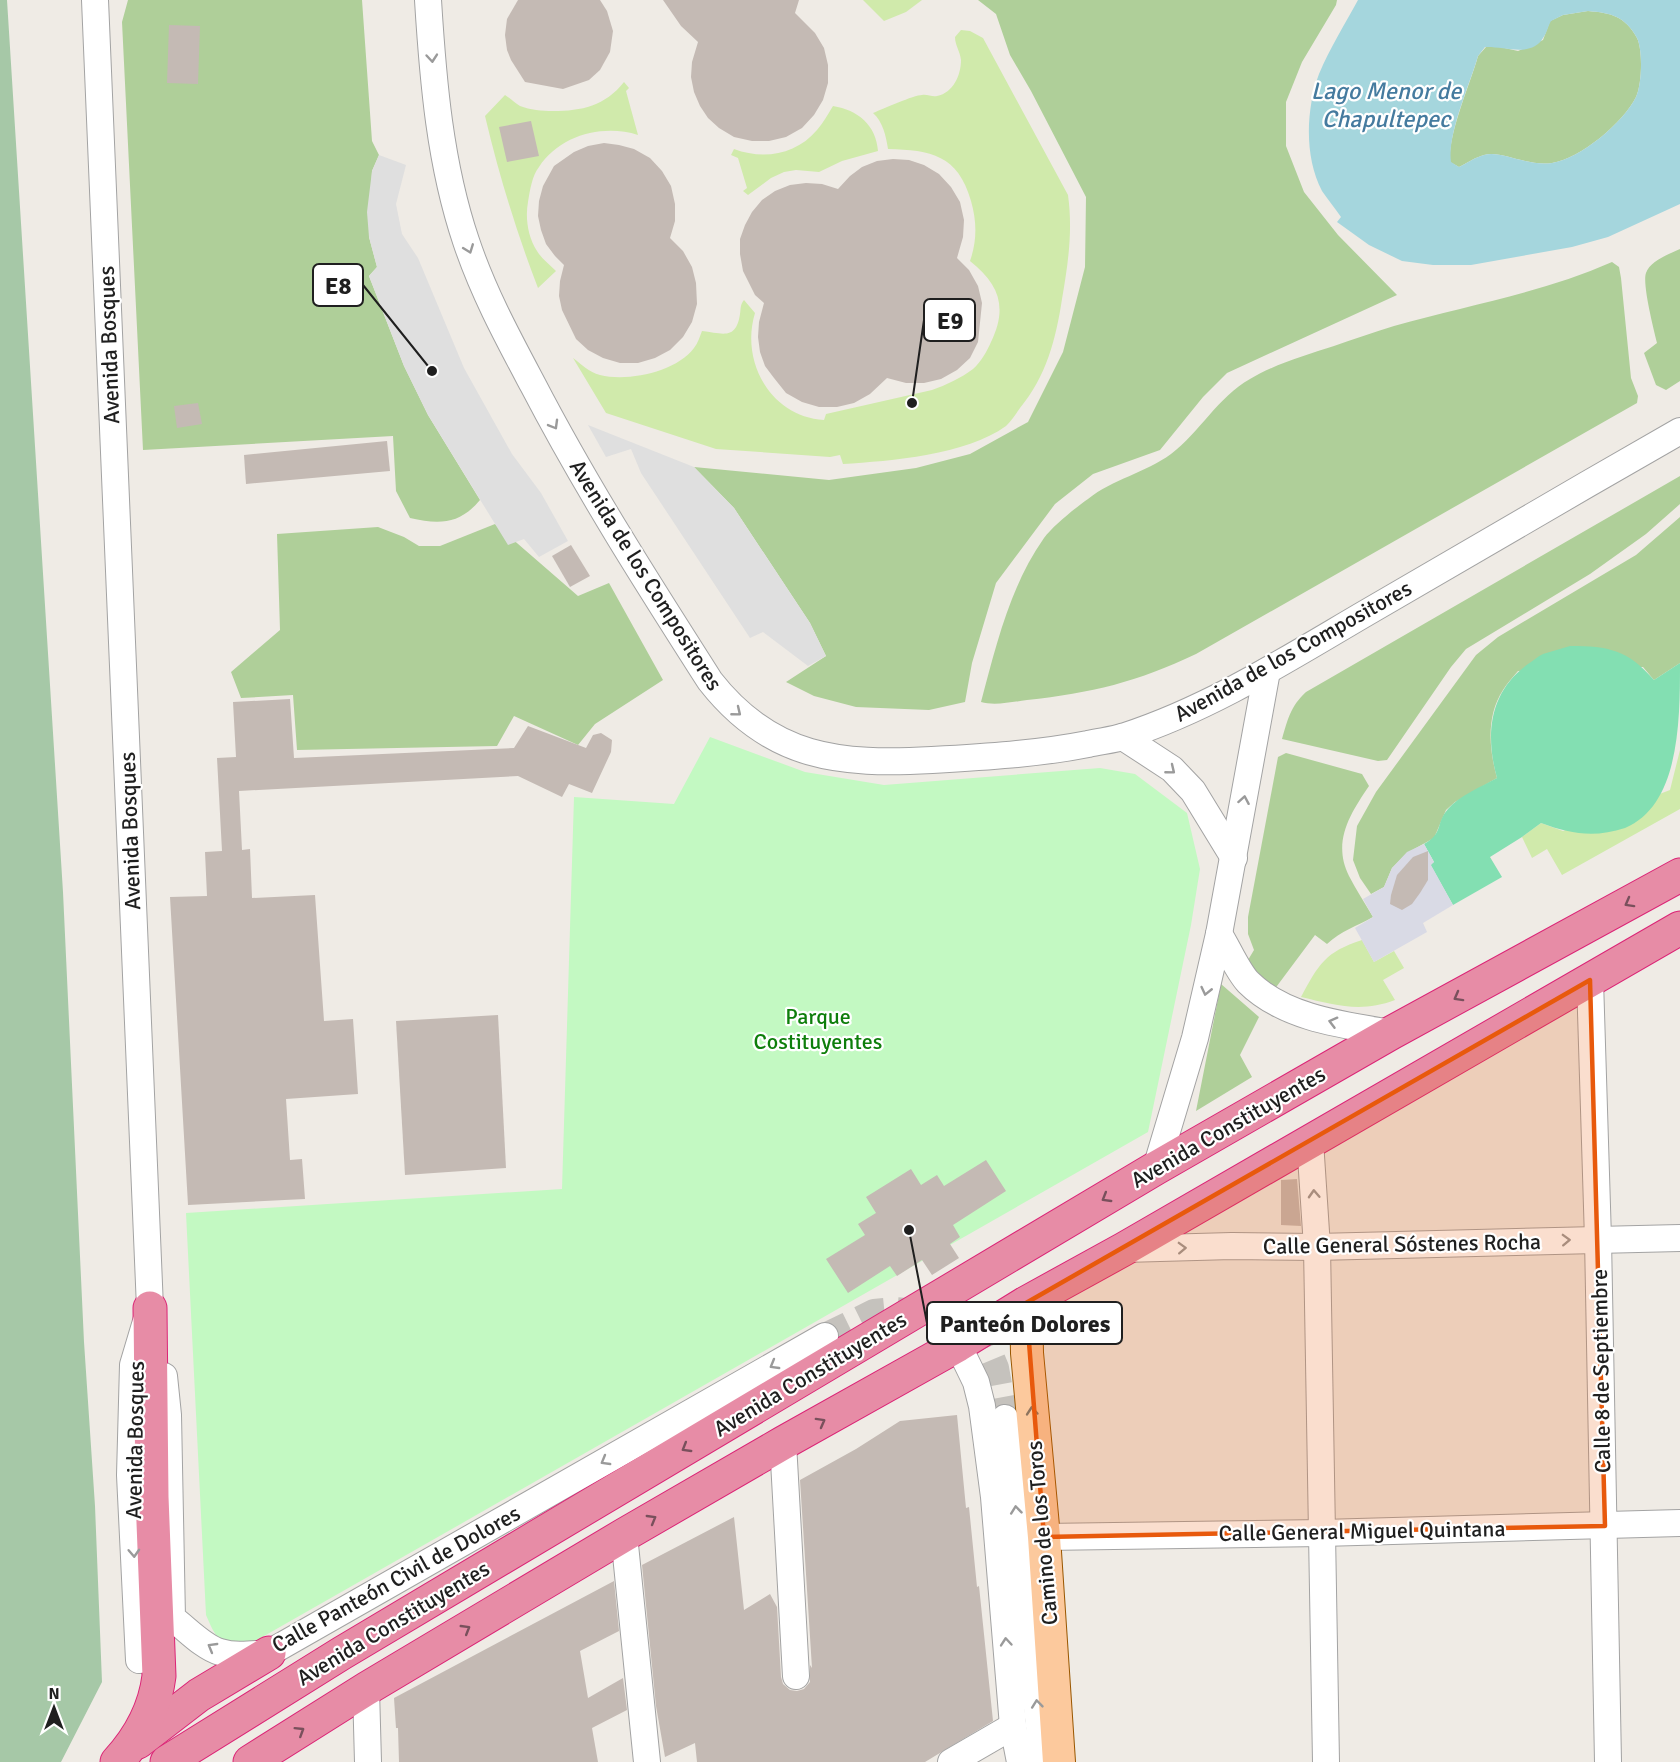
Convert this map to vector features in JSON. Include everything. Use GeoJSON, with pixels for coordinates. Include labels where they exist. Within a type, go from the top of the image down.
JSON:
{"type":"FeatureCollection","features":[{"type":"Feature","properties":{"kind":"highway","name":"Avenida Constituyentes"},"geometry":{"type":"LineString","coordinates":[[167,1762],[342,1653],[1156,1168],[1391,1033],[1680,875]]}},
{"type":"Feature","properties":{"kind":"highway","name":"Avenida Constituyentes"},"geometry":{"type":"LineString","coordinates":[[250,1762],[366,1689],[624,1535],[1590,980],[1665,944],[1680,928]]}},
{"type":"Feature","properties":{"kind":"highway"},"geometry":{"type":"LineString","coordinates":[[123,1755],[146,1720],[157,1693],[159,1676],[152,1497],[150,1308]]}},
{"type":"Feature","properties":{"kind":"highway"},"geometry":{"type":"LineString","coordinates":[[172,1618],[176,1669],[188,1688],[199,1695],[236,1702],[264,1701]]}},
{"type":"Feature","properties":{"kind":"highway"},"geometry":{"type":"LineString","coordinates":[[123,1755],[199,1695],[269,1653]]}},
{"type":"Feature","properties":{"kind":"main road","name":"Camino de los Toros"},"geometry":{"type":"LineString","coordinates":[[1026,1303],[1026,1345],[1044,1537],[1059,1762]]}},
{"type":"Feature","properties":{"kind":"street","name":"Avenida Bosques"},"geometry":{"type":"LineString","coordinates":[[95,0],[150,1308],[133,1365],[130,1475],[139,1660]]}},
{"type":"Feature","properties":{"kind":"street","name":"Avenida de los Compositores"},"geometry":{"type":"LineString","coordinates":[[428,0],[434,82],[442,142],[466,241],[494,312],[586,480],[690,650],[728,704],[762,732],[820,756],[848,761],[906,761],[1057,750],[1123,737],[1175,718],[1267,671],[1680,431]]}},
{"type":"Feature","properties":{"kind":"street"},"geometry":{"type":"LineString","coordinates":[[1156,1168],[1195,1038],[1219,934],[1267,671]]}},
{"type":"Feature","properties":{"kind":"street"},"geometry":{"type":"LineString","coordinates":[[1123,737],[1172,770],[1193,791],[1234,858]]}},
{"type":"Feature","properties":{"kind":"street"},"geometry":{"type":"LineString","coordinates":[[1219,934],[1248,981],[1277,1003],[1345,1026],[1391,1033]]}},
{"type":"Feature","properties":{"kind":"street","name":"Calle 8 de Septiembre"},"geometry":{"type":"LineString","coordinates":[[1590,980],[1605,1526],[1608,1762]]}},
{"type":"Feature","properties":{"kind":"street"},"geometry":{"type":"LineString","coordinates":[[1310,1141],[1317,1247],[1326,1762]]}},
{"type":"Feature","properties":{"kind":"street","name":"Calle General Sóstenes Rocha"},"geometry":{"type":"LineString","coordinates":[[1124,1249],[1232,1246],[1317,1247],[1680,1238]]}},
{"type":"Feature","properties":{"kind":"street"},"geometry":{"type":"LineString","coordinates":[[150,1308],[162,1359],[168,1415],[172,1618]]}},
{"type":"Feature","properties":{"kind":"street","name":"Calle Panteón Civil de Dolores"},"geometry":{"type":"LineString","coordinates":[[172,1618],[212,1649],[221,1653],[237,1655],[269,1653],[825,1336]]}},
{"type":"Feature","properties":{"kind":"street"},"geometry":{"type":"LineString","coordinates":[[958,1345],[976,1382],[982,1406],[994,1497],[1013,1726],[1020,1762]]}},
{"type":"Feature","properties":{"kind":"street","name":"Camino de los Toros"},"geometry":{"type":"LineString","coordinates":[[1005,1418],[1043,1762]]}},
{"type":"Feature","properties":{"kind":"street"},"geometry":{"type":"LineString","coordinates":[[783,1443],[796,1676]]}},
{"type":"Feature","properties":{"kind":"street","name":"Calle General Miguel Quintana"},"geometry":{"type":"LineString","coordinates":[[1044,1537],[1322,1533],[1680,1523]]}},
{"type":"Feature","properties":{"kind":"street"},"geometry":{"type":"LineString","coordinates":[[624,1535],[647,1762]]}},
{"type":"Feature","properties":{"kind":"street"},"geometry":{"type":"LineString","coordinates":[[366,1689],[368,1762]]}},
{"type":"Feature","properties":{"kind":"street"},"geometry":{"type":"LineString","coordinates":[[951,1762],[1013,1726]]}},
{"type":"Feature","properties":{"kind":"highlighted area"},"geometry":{"type":"Polygon","coordinates":[[[1590,980],[1605,1526],[1044,1537],[1026,1303],[1590,980]]]}},
{"type":"Feature","properties":{"kind":"green space"},"geometry":{"type":"Polygon","coordinates":[[[0,0],[7,0],[63,892],[102,1682],[61,1762],[0,1762],[0,0]]]}},
{"type":"Feature","properties":{"kind":"green space"},"geometry":{"type":"Polygon","coordinates":[[[128,0],[362,0],[372,141],[379,155],[372,171],[369,237],[377,267],[369,276],[404,366],[428,415],[480,500],[465,514],[440,522],[410,518],[396,491],[393,436],[143,450],[122,22],[128,0]]]}},
{"type":"Feature","properties":{"kind":"green space"},"geometry":{"type":"Polygon","coordinates":[[[863,0],[922,0],[906,12],[884,21],[863,0]]]}},
{"type":"Feature","properties":{"kind":"green space"},"geometry":{"type":"Polygon","coordinates":[[[978,0],[1337,0],[1302,62],[1286,102],[1286,146],[1304,192],[1338,235],[1397,295],[1227,373],[1203,397],[1160,450],[1093,474],[1055,504],[996,583],[972,663],[965,702],[929,710],[856,707],[814,696],[786,682],[826,656],[810,623],[734,508],[694,467],[829,480],[916,468],[970,454],[1028,422],[1063,352],[1085,267],[1086,197],[1010,55],[996,14],[978,0]]]}},
{"type":"Feature","properties":{"kind":"green space"},"geometry":{"type":"Polygon","coordinates":[[[1588,11],[1604,13],[1622,20],[1628,25],[1639,43],[1641,67],[1638,91],[1630,107],[1612,128],[1575,155],[1552,163],[1534,163],[1491,154],[1478,157],[1459,167],[1450,162],[1452,137],[1460,109],[1478,56],[1486,47],[1518,51],[1543,40],[1550,21],[1563,15],[1588,11]]]}},
{"type":"Feature","properties":{"kind":"green space"},"geometry":{"type":"Polygon","coordinates":[[[961,30],[970,31],[983,38],[1068,195],[1070,234],[1068,260],[1053,343],[1037,384],[1008,424],[989,436],[950,450],[883,461],[843,464],[840,455],[830,457],[716,449],[606,413],[573,358],[592,372],[611,377],[637,376],[664,369],[686,356],[695,346],[702,331],[722,334],[731,332],[738,323],[744,300],[755,313],[751,332],[752,350],[756,368],[764,384],[775,398],[789,409],[805,417],[824,420],[826,414],[932,390],[948,384],[976,366],[991,342],[999,318],[999,307],[998,297],[988,278],[970,261],[975,239],[975,224],[971,201],[965,186],[959,174],[941,158],[917,151],[888,149],[882,125],[873,113],[912,97],[937,96],[948,91],[960,72],[961,60],[955,37],[961,30]]]}},
{"type":"Feature","properties":{"kind":"green space"},"geometry":{"type":"Polygon","coordinates":[[[624,82],[629,88],[626,91],[638,135],[625,132],[597,132],[570,140],[548,156],[535,175],[527,208],[528,227],[537,251],[556,271],[538,288],[509,203],[485,116],[505,95],[520,106],[532,109],[574,110],[592,106],[609,97],[624,82]]]}},
{"type":"Feature","properties":{"kind":"green space"},"geometry":{"type":"Polygon","coordinates":[[[833,106],[850,111],[864,120],[874,134],[878,151],[842,161],[819,172],[796,170],[784,172],[771,178],[748,195],[743,191],[747,188],[738,158],[731,155],[734,149],[756,154],[789,150],[809,138],[833,106]]]}},
{"type":"Feature","properties":{"kind":"green space"},"geometry":{"type":"Polygon","coordinates":[[[1680,249],[1680,381],[1666,390],[1656,385],[1644,353],[1657,343],[1645,279],[1651,265],[1680,249]]]}},
{"type":"Feature","properties":{"kind":"green space"},"geometry":{"type":"Polygon","coordinates":[[[1612,262],[1619,267],[1621,278],[1631,378],[1638,396],[1637,403],[1196,654],[1134,679],[1093,690],[1004,703],[981,702],[1013,596],[1044,538],[1064,517],[1098,492],[1171,454],[1239,386],[1280,364],[1302,356],[1421,318],[1559,282],[1612,262]]]}},
{"type":"Feature","properties":{"kind":"green space"},"geometry":{"type":"Polygon","coordinates":[[[1680,476],[1680,504],[1646,534],[1590,574],[1466,649],[1387,760],[1378,761],[1282,739],[1293,708],[1306,692],[1680,476]]]}},
{"type":"Feature","properties":{"kind":"green space"},"geometry":{"type":"Polygon","coordinates":[[[1680,517],[1680,663],[1654,680],[1643,667],[1518,671],[1506,685],[1494,711],[1491,744],[1497,778],[1455,802],[1446,810],[1434,838],[1407,853],[1392,868],[1384,887],[1371,894],[1360,878],[1353,860],[1357,826],[1376,792],[1476,655],[1498,637],[1636,555],[1680,517]]]}},
{"type":"Feature","properties":{"kind":"green space"},"geometry":{"type":"Polygon","coordinates":[[[495,524],[578,596],[609,583],[663,680],[595,724],[578,745],[514,716],[497,746],[297,750],[293,695],[241,698],[231,672],[280,630],[277,534],[378,527],[404,537],[419,546],[440,546],[495,524]]]}},
{"type":"Feature","properties":{"kind":"green space"},"geometry":{"type":"Polygon","coordinates":[[[1570,646],[1596,647],[1617,652],[1635,662],[1654,680],[1680,663],[1677,734],[1667,781],[1657,801],[1643,817],[1625,828],[1593,834],[1562,830],[1541,823],[1490,857],[1502,877],[1453,905],[1430,864],[1434,862],[1424,844],[1437,832],[1444,814],[1453,804],[1497,778],[1491,746],[1491,730],[1493,715],[1505,688],[1515,675],[1539,656],[1570,646]]]}},
{"type":"Feature","properties":{"kind":"green space","name":"Parque Costituyentes"},"geometry":{"type":"Polygon","coordinates":[[[710,737],[805,772],[884,785],[1100,768],[1135,774],[1187,813],[1200,869],[1191,925],[1148,1132],[245,1647],[223,1641],[216,1634],[206,1615],[186,1213],[562,1189],[574,797],[674,804],[710,737]]]}},
{"type":"Feature","properties":{"kind":"green space"},"geometry":{"type":"Polygon","coordinates":[[[1680,750],[1680,809],[1562,875],[1547,849],[1532,858],[1522,837],[1541,823],[1563,831],[1670,790],[1680,750]]]}},
{"type":"Feature","properties":{"kind":"green space"},"geometry":{"type":"Polygon","coordinates":[[[1286,753],[1362,774],[1369,786],[1355,807],[1345,829],[1342,852],[1349,876],[1373,917],[1343,932],[1327,944],[1315,935],[1274,990],[1245,965],[1254,950],[1248,934],[1248,917],[1278,757],[1286,753]]]}},
{"type":"Feature","properties":{"kind":"green space"},"geometry":{"type":"Polygon","coordinates":[[[1362,940],[1374,962],[1394,951],[1404,968],[1383,980],[1395,1000],[1359,1007],[1301,997],[1324,961],[1339,949],[1362,940]]]}},
{"type":"Feature","properties":{"kind":"green space"},"geometry":{"type":"Polygon","coordinates":[[[1221,984],[1259,1017],[1240,1055],[1252,1077],[1196,1111],[1221,984]]]}},
{"type":"Feature","properties":{"kind":"shaded area"},"geometry":{"type":"Polygon","coordinates":[[[379,155],[406,165],[396,204],[402,234],[418,258],[464,368],[512,454],[541,493],[568,541],[539,557],[524,539],[508,545],[428,415],[404,366],[369,276],[377,267],[369,237],[367,212],[372,171],[379,155]]]}},
{"type":"Feature","properties":{"kind":"shaded area"},"geometry":{"type":"Polygon","coordinates":[[[588,425],[694,467],[734,508],[810,623],[826,656],[808,666],[763,632],[750,638],[641,473],[631,449],[606,457],[588,425]]]}},
{"type":"Feature","properties":{"kind":"shaded area"},"geometry":{"type":"Polygon","coordinates":[[[1424,844],[1434,862],[1431,865],[1453,905],[1423,923],[1427,932],[1374,962],[1355,928],[1373,917],[1363,899],[1384,887],[1392,868],[1407,852],[1424,844]]]}},
{"type":"Feature","properties":{"kind":"water","name":"Lago Menor de Chapultepec"},"geometry":{"type":"Polygon","coordinates":[[[1358,0],[1680,0],[1680,204],[1608,237],[1572,247],[1471,265],[1433,265],[1402,261],[1369,245],[1337,222],[1341,217],[1322,191],[1316,178],[1309,133],[1311,102],[1319,74],[1358,0]],[[1596,12],[1563,15],[1551,21],[1546,34],[1532,48],[1517,50],[1485,47],[1478,56],[1460,109],[1452,138],[1451,162],[1459,167],[1478,157],[1491,154],[1534,163],[1552,163],[1575,155],[1612,128],[1636,97],[1640,84],[1640,50],[1637,38],[1628,25],[1617,17],[1596,12]]]}},
{"type":"Feature","properties":{"kind":"building"},"geometry":{"type":"Polygon","coordinates":[[[518,0],[600,0],[607,11],[613,31],[610,52],[600,70],[589,80],[563,89],[525,82],[511,60],[505,35],[507,19],[518,0]]]}},
{"type":"Feature","properties":{"kind":"building"},"geometry":{"type":"Polygon","coordinates":[[[663,0],[799,0],[795,13],[815,33],[824,48],[828,65],[828,83],[823,100],[814,115],[802,128],[786,137],[769,141],[752,141],[734,137],[719,128],[708,118],[694,92],[691,77],[692,62],[698,42],[681,26],[663,0]]]}},
{"type":"Feature","properties":{"kind":"building"},"geometry":{"type":"Polygon","coordinates":[[[169,25],[200,26],[198,84],[167,83],[169,25]]]}},
{"type":"Feature","properties":{"kind":"building"},"geometry":{"type":"Polygon","coordinates":[[[531,121],[539,156],[507,162],[499,127],[531,121]]]}},
{"type":"Feature","properties":{"kind":"building"},"geometry":{"type":"Polygon","coordinates":[[[604,143],[634,149],[650,158],[662,171],[671,186],[675,204],[675,221],[670,238],[683,251],[692,267],[696,283],[697,304],[692,322],[683,337],[670,350],[638,363],[620,363],[603,358],[588,350],[576,339],[562,310],[559,296],[564,265],[546,244],[538,216],[543,186],[554,166],[574,152],[604,143]]]}},
{"type":"Feature","properties":{"kind":"building"},"geometry":{"type":"Polygon","coordinates":[[[909,160],[924,165],[939,174],[951,187],[960,202],[964,220],[963,237],[957,258],[969,270],[978,286],[982,303],[978,342],[970,358],[957,370],[941,379],[924,383],[906,383],[887,378],[870,394],[854,403],[837,407],[819,407],[802,402],[786,393],[765,366],[760,352],[759,322],[764,303],[755,295],[743,271],[740,239],[745,225],[762,200],[775,191],[790,185],[806,183],[822,184],[838,189],[862,167],[877,161],[909,160]]]}},
{"type":"Feature","properties":{"kind":"building"},"geometry":{"type":"Polygon","coordinates":[[[198,403],[202,424],[177,428],[174,406],[198,403]]]}},
{"type":"Feature","properties":{"kind":"building"},"geometry":{"type":"Polygon","coordinates":[[[387,441],[390,471],[246,484],[244,455],[387,441]]]}},
{"type":"Feature","properties":{"kind":"building"},"geometry":{"type":"Polygon","coordinates":[[[571,545],[590,576],[570,587],[552,556],[571,545]]]}},
{"type":"Feature","properties":{"kind":"building"},"geometry":{"type":"Polygon","coordinates":[[[290,699],[294,758],[514,748],[528,726],[586,748],[593,735],[601,733],[612,740],[611,752],[592,793],[569,784],[562,797],[518,776],[239,791],[242,850],[250,849],[252,898],[315,895],[324,1021],[353,1019],[358,1094],[286,1099],[290,1160],[302,1159],[305,1199],[188,1205],[170,897],[207,896],[205,852],[222,851],[217,758],[236,757],[233,702],[290,699]]]}},
{"type":"Feature","properties":{"kind":"building"},"geometry":{"type":"Polygon","coordinates":[[[1428,851],[1428,880],[1420,893],[1412,904],[1402,910],[1390,904],[1397,875],[1413,857],[1428,851]]]}},
{"type":"Feature","properties":{"kind":"building"},"geometry":{"type":"Polygon","coordinates":[[[498,1015],[506,1168],[405,1175],[396,1021],[498,1015]]]}},
{"type":"Feature","properties":{"kind":"building"},"geometry":{"type":"Polygon","coordinates":[[[986,1160],[1006,1191],[953,1225],[960,1237],[950,1244],[959,1258],[932,1275],[922,1260],[897,1276],[890,1266],[848,1293],[826,1259],[865,1235],[858,1224],[876,1213],[866,1197],[911,1169],[921,1185],[937,1175],[944,1186],[986,1160]]]}},
{"type":"Feature","properties":{"kind":"building"},"geometry":{"type":"Polygon","coordinates":[[[1297,1179],[1301,1226],[1281,1225],[1281,1180],[1297,1179]]]}},
{"type":"Feature","properties":{"kind":"building"},"geometry":{"type":"Polygon","coordinates":[[[957,1415],[966,1508],[969,1507],[993,1721],[925,1762],[697,1762],[695,1743],[665,1757],[656,1706],[642,1565],[734,1517],[744,1610],[770,1594],[777,1607],[783,1684],[790,1690],[804,1689],[810,1682],[810,1665],[812,1668],[800,1480],[900,1421],[957,1415]]]}},
{"type":"Feature","properties":{"kind":"building"},"geometry":{"type":"Polygon","coordinates":[[[614,1581],[619,1631],[580,1651],[588,1698],[623,1678],[627,1710],[592,1728],[598,1762],[399,1762],[394,1698],[614,1581]]]}},
{"type":"Feature","properties":{"kind":"tunnel"},"geometry":{"type":"LineString","coordinates":[[825,1336],[874,1312],[894,1310],[950,1315],[965,1323],[984,1339],[996,1368],[1005,1418]]}},
{"type":"Feature","properties":{"kind":"place","name":"E8"},"geometry":{"type":"Point","coordinates":[432,371]}},
{"type":"Feature","properties":{"kind":"place","name":"E9"},"geometry":{"type":"Point","coordinates":[912,403]}},
{"type":"Feature","properties":{"kind":"place","name":"Panteón Dolores"},"geometry":{"type":"Point","coordinates":[909,1230]}}]}
